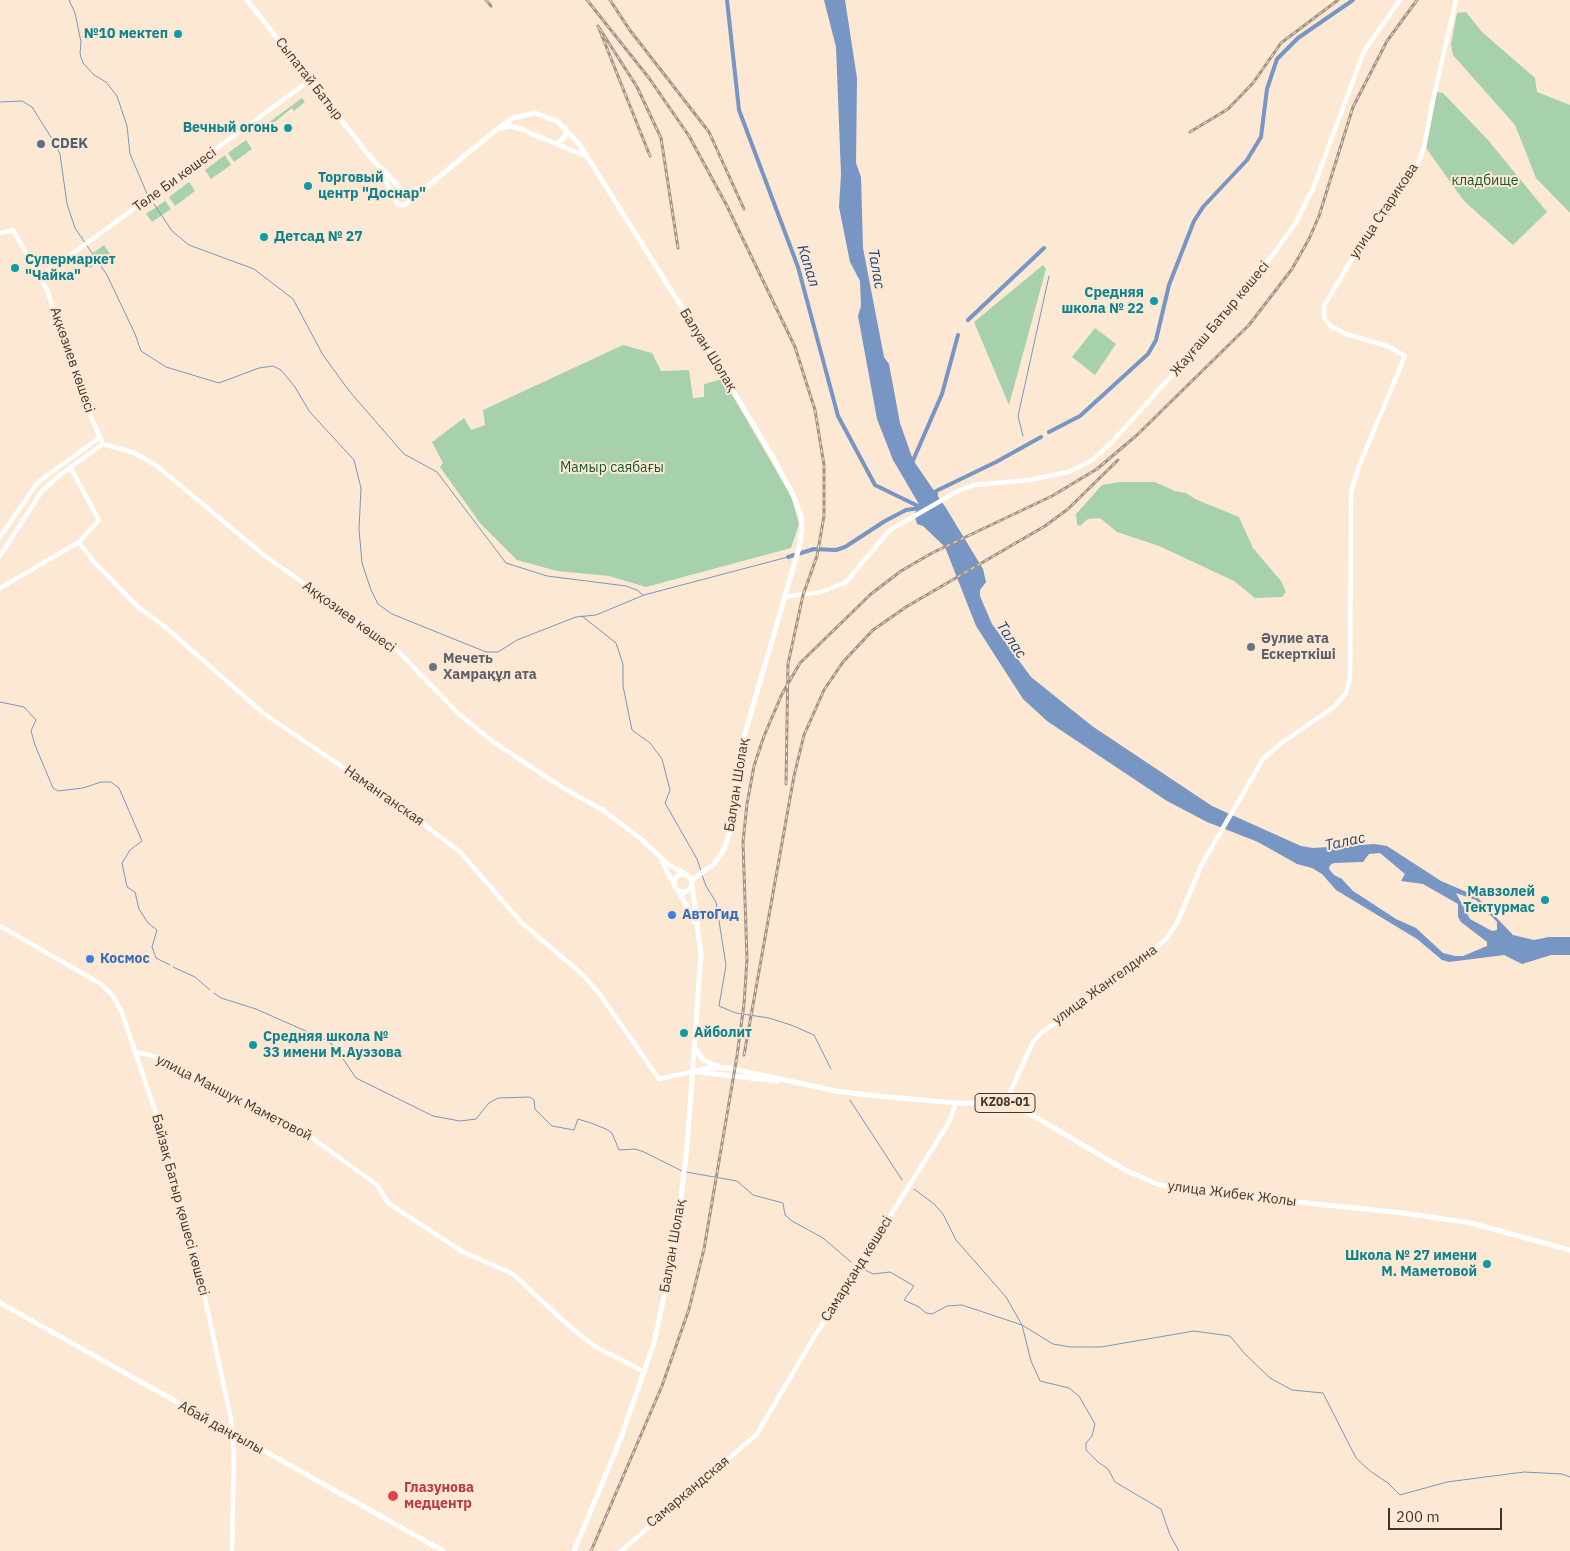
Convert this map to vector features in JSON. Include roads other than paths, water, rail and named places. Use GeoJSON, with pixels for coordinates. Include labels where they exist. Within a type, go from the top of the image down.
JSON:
{"type":"FeatureCollection","features":[{"type":"Feature","properties":{"kind":"main road","name":"Сыпатай Батыр"},"geometry":{"type":"LineString","coordinates":[[247,0],[371,158]]}},
{"type":"Feature","properties":{"kind":"main road"},"geometry":{"type":"LineString","coordinates":[[371,158],[398,204],[406,204],[496,130],[520,116],[542,114],[566,128],[565,137],[557,143]]}},
{"type":"Feature","properties":{"kind":"main road"},"geometry":{"type":"LineString","coordinates":[[520,116],[521,129]]}},
{"type":"Feature","properties":{"kind":"main road"},"geometry":{"type":"LineString","coordinates":[[496,130],[511,126],[521,129],[579,152],[590,162]]}},
{"type":"Feature","properties":{"kind":"main road","name":"Балуан Шолақ"},"geometry":{"type":"LineString","coordinates":[[566,128],[590,162],[770,452],[801,515],[802,528],[795,561],[739,754],[729,834],[724,849],[714,864],[692,882],[701,954],[687,1147],[676,1240],[654,1343],[619,1443],[574,1551]]}},
{"type":"Feature","properties":{"kind":"main road"},"geometry":{"type":"LineString","coordinates":[[371,158],[409,196],[406,204]]}},
{"type":"Feature","properties":{"kind":"main road"},"geometry":{"type":"LineString","coordinates":[[395,196],[398,192],[420,189],[432,181]]}},
{"type":"Feature","properties":{"kind":"main road"},"geometry":{"type":"LineString","coordinates":[[686,874],[692,882],[686,892],[676,887],[677,876],[686,874]]}},
{"type":"Feature","properties":{"kind":"main road","name":"Балуан Шолақ"},"geometry":{"type":"LineString","coordinates":[[676,887],[697,927]]}},
{"type":"Feature","properties":{"kind":"main road","name":"KZ08-01"},"geometry":{"type":"LineString","coordinates":[[694,1044],[696,1052],[703,1060],[729,1068]]}},
{"type":"Feature","properties":{"kind":"main road","name":"улица Жибек Жолы"},"geometry":{"type":"LineString","coordinates":[[691,1072],[708,1068],[729,1068],[836,1091],[956,1103],[1004,1103],[1022,1109],[1127,1171],[1160,1185],[1220,1194],[1403,1213],[1471,1223],[1570,1250]]}},
{"type":"Feature","properties":{"kind":"main road","name":"улица Жибек Жолы"},"geometry":{"type":"LineString","coordinates":[[691,1072],[792,1082]]}},
{"type":"Feature","properties":{"kind":"main road","name":"Абай даңғылы"},"geometry":{"type":"LineString","coordinates":[[0,1303],[443,1551]]}},
{"type":"Feature","properties":{"kind":"street","name":"Жауғаш Батыр көшесі"},"geometry":{"type":"LineString","coordinates":[[784,597],[821,592],[845,583],[854,575],[878,542],[890,530],[948,496],[974,485],[1053,477],[1082,467],[1112,442],[1242,297],[1295,224],[1314,186],[1364,51],[1400,0]]}},
{"type":"Feature","properties":{"kind":"street","name":"улица Старикова"},"geometry":{"type":"LineString","coordinates":[[1405,356],[1387,346],[1346,334],[1330,326],[1324,318],[1324,306],[1371,227],[1418,163],[1424,147],[1456,0]]}},
{"type":"Feature","properties":{"kind":"street","name":"Төле Би көшесі"},"geometry":{"type":"LineString","coordinates":[[39,278],[309,81]]}},
{"type":"Feature","properties":{"kind":"street","name":"Ақкөзиев көшесі"},"geometry":{"type":"LineString","coordinates":[[0,233],[12,230],[51,297],[99,438],[103,444]]}},
{"type":"Feature","properties":{"kind":"street","name":"улица Жангелдина"},"geometry":{"type":"LineString","coordinates":[[1004,1103],[1033,1042],[1041,1033],[1070,1010],[1126,973],[1167,938],[1177,923],[1192,884],[1216,838],[1263,759],[1280,744],[1341,701],[1349,686],[1352,492],[1359,466],[1405,356]]}},
{"type":"Feature","properties":{"kind":"street"},"geometry":{"type":"LineString","coordinates":[[0,537],[38,482],[99,438]]}},
{"type":"Feature","properties":{"kind":"street"},"geometry":{"type":"LineString","coordinates":[[0,556],[42,491],[70,467],[103,444]]}},
{"type":"Feature","properties":{"kind":"street","name":"Аққозиев көшесі"},"geometry":{"type":"LineString","coordinates":[[103,444],[135,453],[157,466],[265,556],[394,648],[459,714],[492,741],[563,788],[603,810],[635,834],[659,856],[686,874]]}},
{"type":"Feature","properties":{"kind":"street"},"geometry":{"type":"LineString","coordinates":[[0,588],[79,542],[99,520],[70,467]]}},
{"type":"Feature","properties":{"kind":"street"},"geometry":{"type":"LineString","coordinates":[[21,504],[29,509]]}},
{"type":"Feature","properties":{"kind":"street","name":"Наманганская"},"geometry":{"type":"LineString","coordinates":[[79,542],[94,562],[138,606],[164,626],[262,713],[400,807],[460,852],[521,922],[583,975],[601,996],[659,1079],[691,1072]]}},
{"type":"Feature","properties":{"kind":"street","name":"Аққозиев көшесі"},"geometry":{"type":"LineString","coordinates":[[659,856],[676,887]]}},
{"type":"Feature","properties":{"kind":"street","name":"Байзақ Батыр қөшесі көшесі"},"geometry":{"type":"LineString","coordinates":[[0,926],[101,984],[113,996],[122,1013],[168,1149],[197,1261],[231,1419],[234,1454],[232,1551]]}},
{"type":"Feature","properties":{"kind":"street","name":"улица Маншук Маметовой"},"geometry":{"type":"LineString","coordinates":[[136,1052],[157,1057],[304,1132],[377,1185],[388,1203],[463,1252],[513,1274],[569,1326],[594,1346],[645,1372]]}},
{"type":"Feature","properties":{"kind":"street","name":"Самарқанд көшесі"},"geometry":{"type":"LineString","coordinates":[[757,1434],[811,1342],[949,1122],[956,1103]]}},
{"type":"Feature","properties":{"kind":"street","name":"Самаркандская"},"geometry":{"type":"LineString","coordinates":[[621,1551],[757,1434]]}},
{"type":"Feature","properties":{"kind":"water"},"geometry":{"type":"Polygon","coordinates":[[[824,0],[845,0],[857,78],[856,163],[861,177],[863,248],[884,357],[889,364],[900,423],[913,460],[946,508],[983,569],[986,582],[980,590],[980,596],[992,624],[1031,677],[1092,726],[1212,806],[1301,846],[1313,848],[1374,844],[1387,846],[1441,881],[1476,896],[1513,935],[1534,940],[1549,937],[1570,937],[1570,955],[1551,955],[1522,964],[1504,955],[1449,962],[1442,960],[1417,939],[1336,890],[1322,874],[1312,868],[1297,864],[1258,842],[1207,822],[1167,801],[1047,721],[1023,699],[976,626],[945,547],[923,526],[917,524],[914,514],[920,506],[893,460],[877,419],[858,316],[861,306],[860,281],[850,262],[839,207],[841,174],[836,47],[824,0]],[[1380,853],[1369,854],[1363,862],[1334,863],[1330,865],[1329,869],[1353,891],[1396,919],[1416,928],[1443,953],[1463,956],[1487,946],[1487,942],[1461,922],[1458,917],[1458,904],[1423,884],[1401,881],[1405,874],[1380,853]],[[1456,893],[1470,919],[1492,931],[1497,930],[1497,922],[1476,900],[1456,893]]]}},
{"type":"Feature","properties":{"kind":"waterway"},"geometry":{"type":"LineString","coordinates":[[69,0],[75,13],[81,42],[80,54],[83,63],[94,75],[106,82],[117,96],[127,126],[130,154],[148,196]]}},
{"type":"Feature","properties":{"kind":"waterway","name":"Капал"},"geometry":{"type":"LineString","coordinates":[[727,0],[739,110],[798,267],[838,416],[875,485],[920,507]]}},
{"type":"Feature","properties":{"kind":"waterway"},"geometry":{"type":"LineString","coordinates":[[1049,432],[1080,416],[1148,354],[1156,340],[1169,285],[1194,221],[1203,207],[1247,160],[1261,137],[1267,89],[1277,59],[1298,38],[1353,0]]}},
{"type":"Feature","properties":{"kind":"waterway"},"geometry":{"type":"LineString","coordinates":[[0,102],[22,101],[32,107],[54,142],[60,154],[67,204],[75,228],[107,275],[141,351],[166,367],[219,383],[259,368],[273,366],[281,370],[295,387],[309,411],[354,460],[361,488],[359,529],[362,563],[378,604],[392,614],[486,652],[498,652],[517,640],[576,617],[596,615],[644,595],[788,557]]}},
{"type":"Feature","properties":{"kind":"waterway"},"geometry":{"type":"LineString","coordinates":[[154,204],[172,231],[189,245],[254,269],[293,299],[323,355],[350,392],[404,454],[437,472],[506,563],[547,576],[626,586],[637,590],[643,595]]}},
{"type":"Feature","properties":{"kind":"waterway"},"geometry":{"type":"LineString","coordinates":[[968,320],[1044,248]]}},
{"type":"Feature","properties":{"kind":"waterway"},"geometry":{"type":"LineString","coordinates":[[1023,436],[1018,416],[1049,276]]}},
{"type":"Feature","properties":{"kind":"waterway"},"geometry":{"type":"LineString","coordinates":[[911,465],[942,394],[958,335]]}},
{"type":"Feature","properties":{"kind":"waterway"},"geometry":{"type":"LineString","coordinates":[[935,499],[936,494],[934,492],[996,462],[1041,437]]}},
{"type":"Feature","properties":{"kind":"waterway"},"geometry":{"type":"LineString","coordinates":[[788,557],[814,549],[836,550],[845,547],[906,510],[920,508]]}},
{"type":"Feature","properties":{"kind":"waterway"},"geometry":{"type":"LineString","coordinates":[[582,616],[616,643],[623,664],[623,686],[632,730],[650,743],[662,759],[670,790],[665,803],[697,859],[701,871]]}},
{"type":"Feature","properties":{"kind":"waterway"},"geometry":{"type":"LineString","coordinates":[[0,702],[24,707],[36,720],[31,731],[53,788],[58,791],[83,788],[101,782],[111,782],[119,788],[142,841],[130,850],[122,863],[127,887],[135,892],[139,909],[148,923],[157,930],[152,947],[156,958],[170,965]]}},
{"type":"Feature","properties":{"kind":"waterway"},"geometry":{"type":"LineString","coordinates":[[702,875],[706,886],[716,902],[726,965],[719,1006],[736,1013],[769,1018],[814,1035],[831,1069]]}},
{"type":"Feature","properties":{"kind":"waterway"},"geometry":{"type":"LineString","coordinates":[[173,967],[195,977],[210,990]]}},
{"type":"Feature","properties":{"kind":"waterway"},"geometry":{"type":"LineString","coordinates":[[214,993],[221,998],[256,1009],[326,1040],[335,1047],[356,1078],[433,1116],[460,1121],[476,1119],[489,1103],[498,1098],[530,1097],[534,1100],[535,1109],[552,1126],[574,1130],[578,1119],[591,1123],[612,1133],[619,1150],[635,1149],[682,1171]]}},
{"type":"Feature","properties":{"kind":"waterway"},"geometry":{"type":"LineString","coordinates":[[850,1100],[902,1180]]}},
{"type":"Feature","properties":{"kind":"waterway"},"geometry":{"type":"LineString","coordinates":[[686,1172],[737,1181],[753,1195],[783,1203],[785,1215],[792,1221],[823,1238],[851,1262]]}},
{"type":"Feature","properties":{"kind":"waterway"},"geometry":{"type":"LineString","coordinates":[[914,1189],[934,1204],[943,1214],[956,1240],[1006,1297],[1022,1325],[1031,1361],[1040,1381],[1069,1388],[1079,1396],[1095,1424],[1092,1436],[1086,1443],[1086,1450],[1108,1469],[1115,1482],[1161,1509],[1170,1535],[1179,1551]]}},
{"type":"Feature","properties":{"kind":"waterway"},"geometry":{"type":"LineString","coordinates":[[865,1270],[873,1274],[890,1272],[914,1286],[904,1300],[919,1307],[926,1313],[932,1314],[947,1306],[962,1305],[1022,1325],[1053,1344],[1070,1347],[1101,1347],[1194,1331],[1230,1336],[1244,1353],[1270,1378],[1292,1390],[1323,1393],[1356,1458],[1400,1495],[1447,1482],[1524,1472],[1562,1474],[1570,1477]]}},
{"type":"Feature","properties":{"kind":"railway"},"geometry":{"type":"LineString","coordinates":[[486,0],[491,6]]}},
{"type":"Feature","properties":{"kind":"railway"},"geometry":{"type":"LineString","coordinates":[[587,0],[649,78],[689,136],[727,206],[795,347],[815,410],[824,465],[824,516],[817,556],[803,595],[788,664],[786,784]]}},
{"type":"Feature","properties":{"kind":"railway"},"geometry":{"type":"LineString","coordinates":[[610,0],[629,29],[709,132],[744,209]]}},
{"type":"Feature","properties":{"kind":"railway"},"geometry":{"type":"LineString","coordinates":[[1190,132],[1228,109],[1253,83],[1281,43],[1338,0]]}},
{"type":"Feature","properties":{"kind":"railway"},"geometry":{"type":"LineString","coordinates":[[591,1551],[662,1386],[689,1309],[704,1249],[744,1004],[747,959],[743,842],[747,804],[754,766],[764,736],[782,694],[800,663],[871,594],[901,571],[932,553],[1052,496],[1097,469],[1137,435],[1249,325],[1292,269],[1309,239],[1319,216],[1353,107],[1387,41],[1417,0]]}},
{"type":"Feature","properties":{"kind":"railway"},"geometry":{"type":"LineString","coordinates":[[650,156],[598,26],[637,87],[661,138],[678,248]]}},
{"type":"Feature","properties":{"kind":"railway"},"geometry":{"type":"LineString","coordinates":[[744,1055],[794,776],[804,735],[824,690],[843,662],[873,630],[906,607],[1045,526],[1068,509],[1118,460]]}},
{"type":"Feature","properties":{"kind":"place","name":"№10 мектеп"},"geometry":{"type":"Point","coordinates":[178,34]}},
{"type":"Feature","properties":{"kind":"place","name":"Вечный огонь"},"geometry":{"type":"Point","coordinates":[288,128]}},
{"type":"Feature","properties":{"kind":"place","name":"CDEK"},"geometry":{"type":"Point","coordinates":[41,144]}},
{"type":"Feature","properties":{"kind":"place","name":"Торговый центр \"Доснар\""},"geometry":{"type":"Point","coordinates":[308,186]}},
{"type":"Feature","properties":{"kind":"place","name":"Детсад № 27"},"geometry":{"type":"Point","coordinates":[264,237]}},
{"type":"Feature","properties":{"kind":"place","name":"Супермаркет \"Чайка\""},"geometry":{"type":"Point","coordinates":[15,268]}},
{"type":"Feature","properties":{"kind":"place","name":"Средняя школа № 22"},"geometry":{"type":"Point","coordinates":[1154,301]}},
{"type":"Feature","properties":{"kind":"place","name":"Әулие ата Ескерткіші"},"geometry":{"type":"Point","coordinates":[1251,647]}},
{"type":"Feature","properties":{"kind":"place","name":"Мечеть Хамрақұл ата"},"geometry":{"type":"Point","coordinates":[433,667]}},
{"type":"Feature","properties":{"kind":"place","name":"Мавзолей Тектурмас"},"geometry":{"type":"Point","coordinates":[1545,900]}},
{"type":"Feature","properties":{"kind":"place","name":"АвтоГид"},"geometry":{"type":"Point","coordinates":[672,915]}},
{"type":"Feature","properties":{"kind":"place","name":"Космос"},"geometry":{"type":"Point","coordinates":[90,959]}},
{"type":"Feature","properties":{"kind":"place","name":"Айболит"},"geometry":{"type":"Point","coordinates":[684,1033]}},
{"type":"Feature","properties":{"kind":"place","name":"Средняя школа № 33 имени М.Ауэзова"},"geometry":{"type":"Point","coordinates":[253,1045]}},
{"type":"Feature","properties":{"kind":"place","name":"Школа № 27 имени М. Маметовой"},"geometry":{"type":"Point","coordinates":[1487,1264]}},
{"type":"Feature","properties":{"kind":"place","name":"Глазунова медцентр"},"geometry":{"type":"Point","coordinates":[393,1496]}},
{"type":"Feature","properties":{"kind":"park label","name":"кладбище"},"geometry":{"type":"Point","coordinates":[1485,181]}},
{"type":"Feature","properties":{"kind":"park label","name":"Мамыр саябағы"},"geometry":{"type":"Point","coordinates":[612,468]}},
{"type":"Feature","properties":{"kind":"water label","name":"Талас"},"geometry":{"type":"Point","coordinates":[876,269]}},
{"type":"Feature","properties":{"kind":"water label","name":"Талас"},"geometry":{"type":"Point","coordinates":[1011,640]}},
{"type":"Feature","properties":{"kind":"water label","name":"Талас"},"geometry":{"type":"Point","coordinates":[1345,842]}}]}
